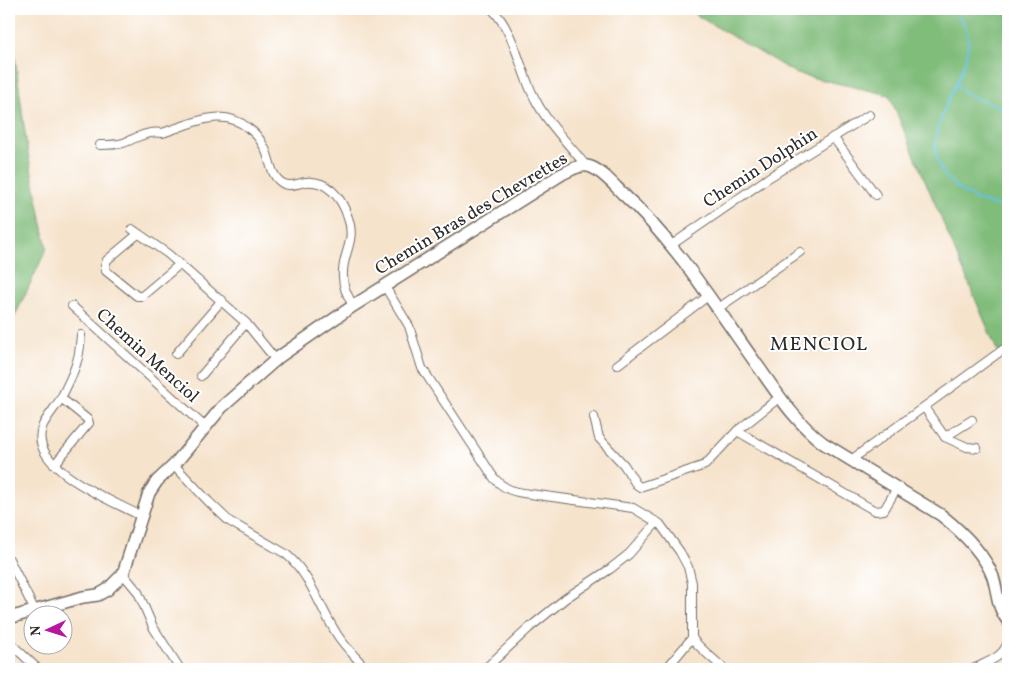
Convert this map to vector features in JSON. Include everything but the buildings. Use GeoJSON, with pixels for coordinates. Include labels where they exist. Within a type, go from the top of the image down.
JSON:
{"type":"FeatureCollection","features":[{"type":"Feature","properties":{"kind":"main road","name":"Chemin Bras des Chevrettes"},"geometry":{"type":"LineString","coordinates":[[123,574],[148,493],[222,407],[276,360],[384,285],[562,174],[586,166],[597,170],[634,203],[670,246],[797,420],[808,432],[941,515],[953,524],[981,554],[994,579],[1000,610],[1008,621]]}},
{"type":"Feature","properties":{"kind":"main road"},"geometry":{"type":"LineString","coordinates":[[52,606],[83,597],[98,595],[112,586],[123,574]]}},
{"type":"Feature","properties":{"kind":"main road"},"geometry":{"type":"LineString","coordinates":[[9,618],[22,614]]}},
{"type":"Feature","properties":{"kind":"street"},"geometry":{"type":"LineString","coordinates":[[492,9],[506,26],[513,40],[528,86],[536,101],[586,166]]}},
{"type":"Feature","properties":{"kind":"street","name":"Chemin Dolphin"},"geometry":{"type":"LineString","coordinates":[[670,246],[768,178],[869,115]]}},
{"type":"Feature","properties":{"kind":"street"},"geometry":{"type":"LineString","coordinates":[[100,145],[121,144],[150,132],[162,133],[201,119],[213,117],[237,120],[248,127],[264,145],[273,173],[280,181],[290,185],[314,182],[324,185],[335,194],[344,206],[352,231],[342,277],[345,292],[353,306]]}},
{"type":"Feature","properties":{"kind":"street"},"geometry":{"type":"LineString","coordinates":[[833,137],[876,195]]}},
{"type":"Feature","properties":{"kind":"street"},"geometry":{"type":"LineString","coordinates":[[180,264],[142,296],[137,296],[106,271],[105,266],[107,260],[135,232],[180,264],[222,300],[246,322],[276,360]]}},
{"type":"Feature","properties":{"kind":"street"},"geometry":{"type":"LineString","coordinates":[[717,309],[800,252]]}},
{"type":"Feature","properties":{"kind":"street"},"geometry":{"type":"LineString","coordinates":[[384,285],[410,326],[422,368],[499,484],[523,493],[633,508],[657,522],[680,552],[688,567],[692,583],[692,638],[696,644],[724,669]]}},
{"type":"Feature","properties":{"kind":"street"},"geometry":{"type":"LineString","coordinates":[[617,365],[708,296]]}},
{"type":"Feature","properties":{"kind":"street"},"geometry":{"type":"LineString","coordinates":[[176,354],[222,300]]}},
{"type":"Feature","properties":{"kind":"street","name":"Chemin Menciol"},"geometry":{"type":"LineString","coordinates":[[72,306],[204,426]]}},
{"type":"Feature","properties":{"kind":"street"},"geometry":{"type":"LineString","coordinates":[[201,376],[246,322]]}},
{"type":"Feature","properties":{"kind":"street","name":"Chemin Menciol"},"geometry":{"type":"LineString","coordinates":[[81,335],[77,361],[61,398],[41,432],[44,452],[54,466],[82,484],[141,516]]}},
{"type":"Feature","properties":{"kind":"street"},"geometry":{"type":"LineString","coordinates":[[851,460],[1008,346]]}},
{"type":"Feature","properties":{"kind":"street"},"geometry":{"type":"LineString","coordinates":[[594,417],[599,438],[640,487],[705,465],[737,431],[780,397]]}},
{"type":"Feature","properties":{"kind":"street"},"geometry":{"type":"LineString","coordinates":[[54,466],[89,423],[88,419],[61,398]]}},
{"type":"Feature","properties":{"kind":"street"},"geometry":{"type":"LineString","coordinates":[[924,407],[945,437],[967,447],[977,448]]}},
{"type":"Feature","properties":{"kind":"street"},"geometry":{"type":"LineString","coordinates":[[945,437],[972,420]]}},
{"type":"Feature","properties":{"kind":"street"},"geometry":{"type":"LineString","coordinates":[[737,431],[876,511],[884,510],[897,488]]}},
{"type":"Feature","properties":{"kind":"street"},"geometry":{"type":"LineString","coordinates":[[174,464],[229,521],[286,554],[292,560],[316,594],[338,636],[366,669]]}},
{"type":"Feature","properties":{"kind":"street"},"geometry":{"type":"LineString","coordinates":[[482,669],[487,667],[566,598],[629,554],[657,522]]}},
{"type":"Feature","properties":{"kind":"street"},"geometry":{"type":"LineString","coordinates":[[9,559],[32,606]]}},
{"type":"Feature","properties":{"kind":"street"},"geometry":{"type":"LineString","coordinates":[[123,574],[138,592],[153,627],[180,669]]}},
{"type":"Feature","properties":{"kind":"street"},"geometry":{"type":"LineString","coordinates":[[666,669],[692,638]]}},
{"type":"Feature","properties":{"kind":"street"},"geometry":{"type":"LineString","coordinates":[[9,642],[38,669]]}},
{"type":"Feature","properties":{"kind":"street"},"geometry":{"type":"LineString","coordinates":[[973,669],[998,657],[1006,648],[1008,642]]}},
{"type":"Feature","properties":{"kind":"green space"},"geometry":{"type":"Polygon","coordinates":[[[694,9],[1008,9],[1008,355],[1002,351],[999,353],[996,348],[889,95],[797,74],[696,15],[694,9]]]}},
{"type":"Feature","properties":{"kind":"green space"},"geometry":{"type":"Polygon","coordinates":[[[9,11],[27,148],[47,248],[9,329],[9,11]]]}},
{"type":"Feature","properties":{"kind":"waterway"},"geometry":{"type":"LineString","coordinates":[[950,9],[965,27],[968,48],[962,70],[942,116],[936,140],[938,163],[953,184],[965,193],[986,203],[1008,207]]}},
{"type":"Feature","properties":{"kind":"waterway"},"geometry":{"type":"LineString","coordinates":[[956,83],[969,96],[998,106],[1008,114]]}},
{"type":"Feature","properties":{"kind":"district","name":"MENCIOL"},"geometry":{"type":"Point","coordinates":[819,343]}}]}
